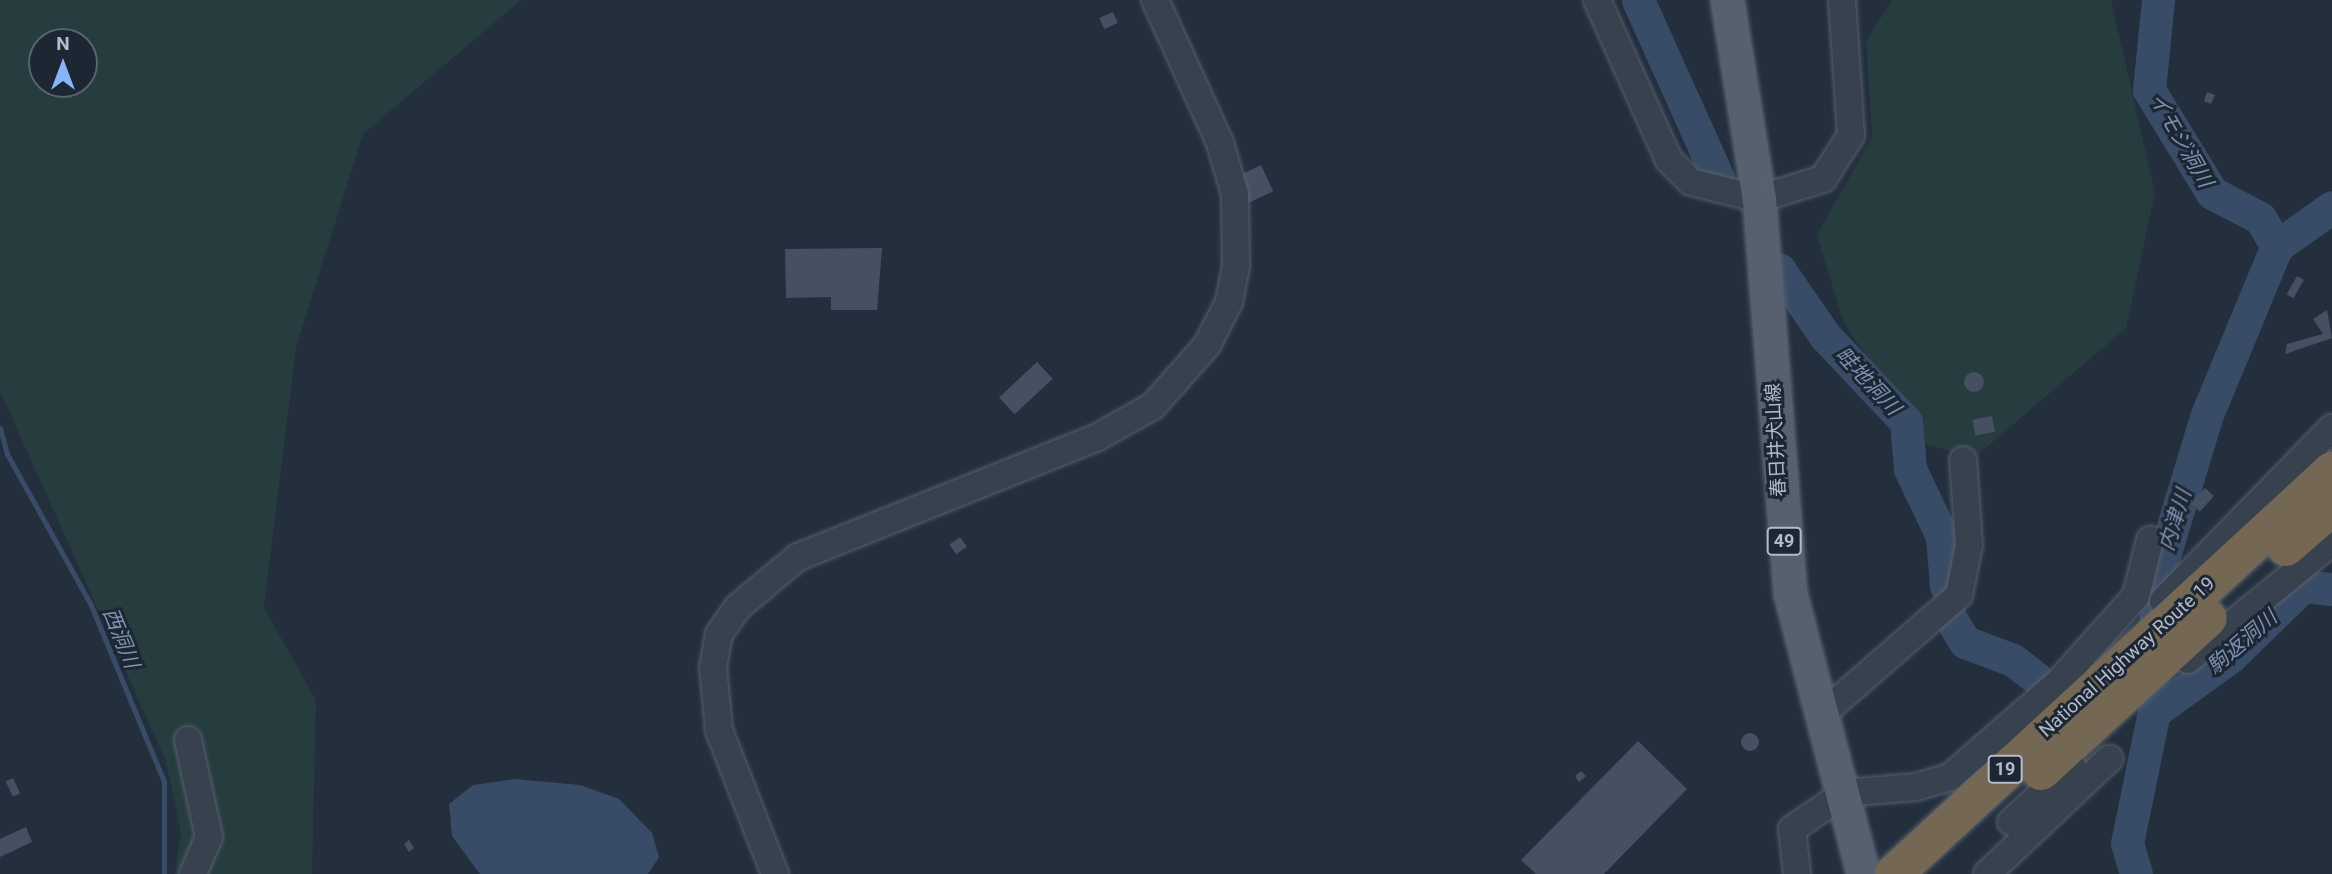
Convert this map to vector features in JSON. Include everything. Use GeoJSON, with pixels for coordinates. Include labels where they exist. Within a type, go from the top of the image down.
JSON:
{"type":"FeatureCollection","features":[{"type":"Feature","properties":{"kind":"highway","name":"National Highway Route 19"},"geometry":{"type":"LineString","coordinates":[[1933,874],[2114,706],[2332,471]]}},
{"type":"Feature","properties":{"kind":"highway","name":"National Highway Route 19"},"geometry":{"type":"LineString","coordinates":[[1894,874],[2116,655],[2224,586],[2332,507]]}},
{"type":"Feature","properties":{"kind":"main road","name":"春日井犬山線"},"geometry":{"type":"LineString","coordinates":[[1727,0],[1759,199],[1787,567],[1821,715],[1844,793],[1863,874]]}},
{"type":"Feature","properties":{"kind":"street"},"geometry":{"type":"LineString","coordinates":[[775,874],[728,764],[715,703],[719,634],[738,607],[798,558],[1096,438],[1153,407],[1207,345],[1228,302],[1236,265],[1235,194],[1220,143],[1155,0]]}},
{"type":"Feature","properties":{"kind":"street"},"geometry":{"type":"LineString","coordinates":[[1597,0],[1669,160],[1691,182],[1759,199],[1823,179],[1851,135],[1842,0]]}},
{"type":"Feature","properties":{"kind":"street"},"geometry":{"type":"LineString","coordinates":[[2116,655],[2230,538],[2239,520],[2332,428]]}},
{"type":"Feature","properties":{"kind":"street"},"geometry":{"type":"LineString","coordinates":[[1821,715],[1959,595],[1969,545],[1963,460]]}},
{"type":"Feature","properties":{"kind":"street"},"geometry":{"type":"LineString","coordinates":[[1797,874],[1792,829],[1844,793],[1877,786],[1916,787],[1950,777],[2059,682],[2136,596],[2150,540]]}},
{"type":"Feature","properties":{"kind":"street"},"geometry":{"type":"LineString","coordinates":[[2011,822],[2186,661],[2332,542]]}},
{"type":"Feature","properties":{"kind":"street"},"geometry":{"type":"LineString","coordinates":[[188,740],[209,837],[193,874]]}},
{"type":"Feature","properties":{"kind":"street"},"geometry":{"type":"LineString","coordinates":[[1987,874],[2109,759]]}},
{"type":"Feature","properties":{"kind":"green space"},"geometry":{"type":"Polygon","coordinates":[[[0,0],[521,0],[363,134],[296,347],[264,608],[316,700],[312,874],[175,874],[181,832],[166,761],[0,391],[0,0]]]}},
{"type":"Feature","properties":{"kind":"green space"},"geometry":{"type":"Polygon","coordinates":[[[1892,0],[2111,0],[2155,193],[2126,328],[1975,457],[1923,444],[1843,321],[1817,235],[1872,137],[1866,41],[1892,0]]]}},
{"type":"Feature","properties":{"kind":"water"},"geometry":{"type":"Polygon","coordinates":[[[515,779],[580,785],[619,799],[652,833],[659,857],[648,874],[480,874],[452,836],[449,804],[473,785],[515,779]]]}},
{"type":"Feature","properties":{"kind":"building"},"geometry":{"type":"Polygon","coordinates":[[[1113,12],[1118,23],[1104,29],[1099,18],[1113,12]]]}},
{"type":"Feature","properties":{"kind":"building"},"geometry":{"type":"Polygon","coordinates":[[[2207,92],[2215,95],[2211,104],[2204,101],[2207,92]]]}},
{"type":"Feature","properties":{"kind":"building"},"geometry":{"type":"Polygon","coordinates":[[[1261,165],[1273,191],[1246,204],[1234,178],[1261,165]]]}},
{"type":"Feature","properties":{"kind":"building"},"geometry":{"type":"Polygon","coordinates":[[[882,248],[877,310],[831,310],[831,297],[786,298],[785,249],[882,248]]]}},
{"type":"Feature","properties":{"kind":"building"},"geometry":{"type":"Polygon","coordinates":[[[2297,276],[2304,280],[2293,298],[2286,294],[2297,276]]]}},
{"type":"Feature","properties":{"kind":"building"},"geometry":{"type":"Polygon","coordinates":[[[2327,310],[2332,338],[2285,354],[2287,344],[2323,334],[2313,319],[2327,310]]]}},
{"type":"Feature","properties":{"kind":"building"},"geometry":{"type":"Polygon","coordinates":[[[1037,362],[1053,379],[1015,414],[999,397],[1037,362]]]}},
{"type":"Feature","properties":{"kind":"building"},"geometry":{"type":"Polygon","coordinates":[[[1974,372],[1981,375],[1984,382],[1981,389],[1974,392],[1967,389],[1964,382],[1967,375],[1974,372]]]}},
{"type":"Feature","properties":{"kind":"building"},"geometry":{"type":"Polygon","coordinates":[[[1992,416],[1995,432],[1975,436],[1972,420],[1992,416]]]}},
{"type":"Feature","properties":{"kind":"building"},"geometry":{"type":"Polygon","coordinates":[[[2205,488],[2214,496],[2200,512],[2191,504],[2205,488]]]}},
{"type":"Feature","properties":{"kind":"building"},"geometry":{"type":"Polygon","coordinates":[[[960,537],[967,547],[956,554],[949,544],[960,537]]]}},
{"type":"Feature","properties":{"kind":"building"},"geometry":{"type":"Polygon","coordinates":[[[1750,733],[1756,736],[1759,742],[1756,748],[1750,751],[1744,748],[1741,742],[1744,736],[1750,733]]]}},
{"type":"Feature","properties":{"kind":"building"},"geometry":{"type":"Polygon","coordinates":[[[1638,741],[1687,789],[1604,874],[1536,874],[1521,860],[1638,741]]]}},
{"type":"Feature","properties":{"kind":"building"},"geometry":{"type":"Polygon","coordinates":[[[1581,771],[1586,776],[1579,782],[1575,776],[1581,771]]]}},
{"type":"Feature","properties":{"kind":"building"},"geometry":{"type":"Polygon","coordinates":[[[13,778],[20,793],[13,797],[6,781],[13,778]]]}},
{"type":"Feature","properties":{"kind":"building"},"geometry":{"type":"Polygon","coordinates":[[[26,827],[32,842],[0,857],[0,839],[26,827]]]}},
{"type":"Feature","properties":{"kind":"building"},"geometry":{"type":"Polygon","coordinates":[[[409,840],[414,848],[409,852],[404,844],[409,840]]]}},
{"type":"Feature","properties":{"kind":"waterway","name":"畦地洞川"},"geometry":{"type":"LineString","coordinates":[[1638,0],[1718,178]]}},
{"type":"Feature","properties":{"kind":"waterway","name":"イモジ洞川"},"geometry":{"type":"LineString","coordinates":[[2158,0],[2149,90],[2212,193],[2260,218],[2277,246]]}},
{"type":"Feature","properties":{"kind":"waterway","name":"内津川"},"geometry":{"type":"LineString","coordinates":[[2136,874],[2127,843],[2154,712],[2156,582],[2206,417],[2277,246],[2332,207]]}},
{"type":"Feature","properties":{"kind":"waterway","name":"畦地洞川"},"geometry":{"type":"LineString","coordinates":[[1779,269],[1825,336],[1906,422],[1910,469],[1942,536],[1946,586]]}},
{"type":"Feature","properties":{"kind":"waterway","name":"西洞川"},"geometry":{"type":"LineString","coordinates":[[0,428],[7,454],[90,603],[164,782],[164,874]]}},
{"type":"Feature","properties":{"kind":"waterway","name":"駒返洞川"},"geometry":{"type":"LineString","coordinates":[[2154,712],[2230,657],[2303,586],[2332,589]]}},
{"type":"Feature","properties":{"kind":"waterway","name":"畦地洞川"},"geometry":{"type":"LineString","coordinates":[[1948,614],[1965,642],[2013,660],[2044,684]]}}]}
